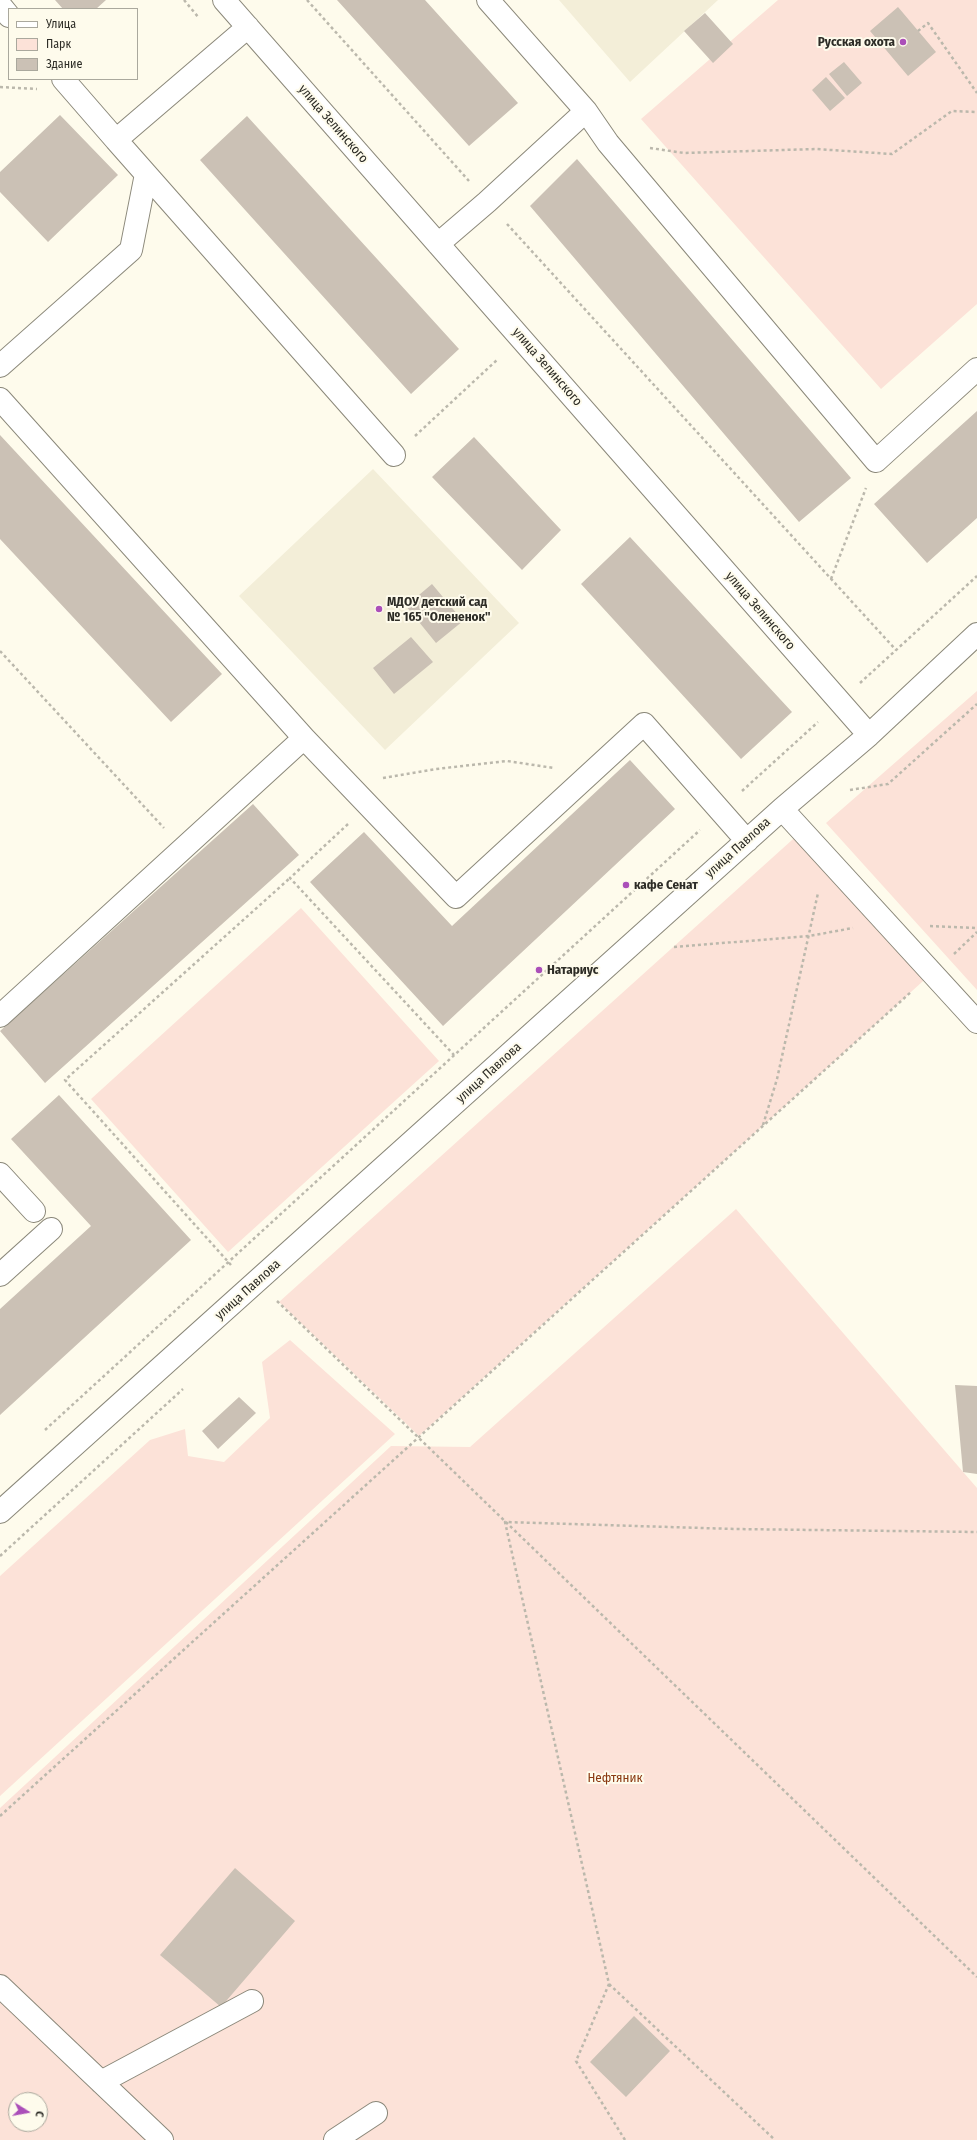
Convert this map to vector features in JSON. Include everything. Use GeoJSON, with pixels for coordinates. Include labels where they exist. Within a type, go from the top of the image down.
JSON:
{"type":"FeatureCollection","features":[{"type":"Feature","properties":{"kind":"street","name":"улица Зелинского"},"geometry":{"type":"LineString","coordinates":[[224,0],[869,735]]}},
{"type":"Feature","properties":{"kind":"street"},"geometry":{"type":"LineString","coordinates":[[488,0],[586,111],[608,143],[876,461],[977,369]]}},
{"type":"Feature","properties":{"kind":"street"},"geometry":{"type":"LineString","coordinates":[[0,5],[8,15]]}},
{"type":"Feature","properties":{"kind":"street"},"geometry":{"type":"LineString","coordinates":[[116,140],[248,27]]}},
{"type":"Feature","properties":{"kind":"street"},"geometry":{"type":"LineString","coordinates":[[64,80],[394,455]]}},
{"type":"Feature","properties":{"kind":"street"},"geometry":{"type":"LineString","coordinates":[[438,244],[487,202],[586,111]]}},
{"type":"Feature","properties":{"kind":"street"},"geometry":{"type":"LineString","coordinates":[[0,366],[131,250],[146,174]]}},
{"type":"Feature","properties":{"kind":"street"},"geometry":{"type":"LineString","coordinates":[[0,399],[304,738],[456,897],[644,724],[747,841]]}},
{"type":"Feature","properties":{"kind":"street","name":"улица Павлова"},"geometry":{"type":"LineString","coordinates":[[0,1512],[782,809],[869,735],[977,634]]}},
{"type":"Feature","properties":{"kind":"street"},"geometry":{"type":"LineString","coordinates":[[0,1016],[304,738]]}},
{"type":"Feature","properties":{"kind":"street"},"geometry":{"type":"LineString","coordinates":[[782,809],[977,1022]]}},
{"type":"Feature","properties":{"kind":"street"},"geometry":{"type":"LineString","coordinates":[[0,1174],[34,1211]]}},
{"type":"Feature","properties":{"kind":"street"},"geometry":{"type":"LineString","coordinates":[[0,1275],[50,1229]]}},
{"type":"Feature","properties":{"kind":"street"},"geometry":{"type":"LineString","coordinates":[[0,1986],[162,2140]]}},
{"type":"Feature","properties":{"kind":"street"},"geometry":{"type":"LineString","coordinates":[[101,2082],[252,2001]]}},
{"type":"Feature","properties":{"kind":"street"},"geometry":{"type":"LineString","coordinates":[[335,2140],[376,2113]]}},
{"type":"Feature","properties":{"kind":"path"},"geometry":{"type":"LineString","coordinates":[[307,0],[487,202],[896,650]]}},
{"type":"Feature","properties":{"kind":"path"},"geometry":{"type":"LineString","coordinates":[[918,31],[928,23],[977,93]]}},
{"type":"Feature","properties":{"kind":"path"},"geometry":{"type":"LineString","coordinates":[[608,143],[684,152],[816,149],[892,154],[952,111],[977,112]]}},
{"type":"Feature","properties":{"kind":"path"},"geometry":{"type":"LineString","coordinates":[[394,455],[498,359]]}},
{"type":"Feature","properties":{"kind":"path"},"geometry":{"type":"LineString","coordinates":[[831,579],[876,461]]}},
{"type":"Feature","properties":{"kind":"path"},"geometry":{"type":"LineString","coordinates":[[0,651],[166,830]]}},
{"type":"Feature","properties":{"kind":"path"},"geometry":{"type":"LineString","coordinates":[[844,795],[850,790],[888,784],[977,704]]}},
{"type":"Feature","properties":{"kind":"path"},"geometry":{"type":"LineString","coordinates":[[378,779],[436,769],[507,761],[558,768]]}},
{"type":"Feature","properties":{"kind":"path"},"geometry":{"type":"LineString","coordinates":[[351,822],[65,1080],[228,1263],[258,1281],[977,1978]]}},
{"type":"Feature","properties":{"kind":"path"},"geometry":{"type":"LineString","coordinates":[[763,1126],[777,1079],[826,857]]}},
{"type":"Feature","properties":{"kind":"path"},"geometry":{"type":"LineString","coordinates":[[41,1434],[454,1055],[290,878]]}},
{"type":"Feature","properties":{"kind":"path"},"geometry":{"type":"LineString","coordinates":[[674,947],[809,936],[886,923],[977,928]]}},
{"type":"Feature","properties":{"kind":"path"},"geometry":{"type":"LineString","coordinates":[[0,1816],[977,932]]}},
{"type":"Feature","properties":{"kind":"path"},"geometry":{"type":"LineString","coordinates":[[668,952],[679,942]]}},
{"type":"Feature","properties":{"kind":"path"},"geometry":{"type":"LineString","coordinates":[[274,1307],[279,1302]]}},
{"type":"Feature","properties":{"kind":"path"},"geometry":{"type":"LineString","coordinates":[[0,1556],[187,1386]]}},
{"type":"Feature","properties":{"kind":"path"},"geometry":{"type":"LineString","coordinates":[[505,1522],[735,1529],[977,1532]]}},
{"type":"Feature","properties":{"kind":"path"},"geometry":{"type":"LineString","coordinates":[[505,1522],[609,1984],[775,2140]]}},
{"type":"Feature","properties":{"kind":"path"},"geometry":{"type":"LineString","coordinates":[[609,1984],[576,2061],[625,2140]]}},
{"type":"Feature","properties":{"kind":"shaded area"},"geometry":{"type":"Polygon","coordinates":[[[559,0],[718,0],[630,82],[559,0]]]}},
{"type":"Feature","properties":{"kind":"shaded area","name":"МДОУ детский сад № 165 \"Олененок\""},"geometry":{"type":"Polygon","coordinates":[[[373,469],[519,623],[385,750],[239,596],[373,469]]]}},
{"type":"Feature","properties":{"kind":"green space"},"geometry":{"type":"Polygon","coordinates":[[[778,0],[977,0],[977,304],[881,389],[641,119],[778,0]]]}},
{"type":"Feature","properties":{"kind":"green space"},"geometry":{"type":"Polygon","coordinates":[[[977,691],[977,990],[826,823],[977,691]]]}},
{"type":"Feature","properties":{"kind":"green space"},"geometry":{"type":"Polygon","coordinates":[[[802,831],[932,973],[419,1436],[279,1302],[802,831]]]}},
{"type":"Feature","properties":{"kind":"green space"},"geometry":{"type":"Polygon","coordinates":[[[301,908],[439,1061],[228,1252],[91,1099],[301,908]]]}},
{"type":"Feature","properties":{"kind":"green space","name":"Нефтяник"},"geometry":{"type":"Polygon","coordinates":[[[736,1209],[977,1488],[977,2140],[0,2140],[0,1808],[391,1446],[470,1447],[736,1209]]]}},
{"type":"Feature","properties":{"kind":"green space"},"geometry":{"type":"Polygon","coordinates":[[[290,1340],[395,1434],[0,1796],[0,1576],[150,1440],[185,1429],[188,1456],[224,1462],[270,1418],[262,1362],[290,1340]]]}},
{"type":"Feature","properties":{"kind":"building"},"geometry":{"type":"Polygon","coordinates":[[[55,0],[106,0],[97,8],[62,8],[55,0]]]}},
{"type":"Feature","properties":{"kind":"building"},"geometry":{"type":"Polygon","coordinates":[[[337,0],[425,0],[518,103],[469,146],[337,0]]]}},
{"type":"Feature","properties":{"kind":"building","name":"Русская охота"},"geometry":{"type":"Polygon","coordinates":[[[898,7],[936,52],[908,76],[870,31],[898,7]]]}},
{"type":"Feature","properties":{"kind":"building"},"geometry":{"type":"Polygon","coordinates":[[[705,13],[733,44],[713,63],[684,31],[705,13]]]}},
{"type":"Feature","properties":{"kind":"building"},"geometry":{"type":"Polygon","coordinates":[[[844,62],[862,83],[847,96],[829,74],[844,62]]]}},
{"type":"Feature","properties":{"kind":"building"},"geometry":{"type":"Polygon","coordinates":[[[826,77],[845,98],[830,111],[812,90],[826,77]]]}},
{"type":"Feature","properties":{"kind":"building"},"geometry":{"type":"Polygon","coordinates":[[[60,115],[118,175],[48,242],[0,192],[0,172],[60,115]]]}},
{"type":"Feature","properties":{"kind":"building"},"geometry":{"type":"Polygon","coordinates":[[[247,116],[459,349],[411,394],[200,160],[247,116]]]}},
{"type":"Feature","properties":{"kind":"building"},"geometry":{"type":"Polygon","coordinates":[[[577,159],[851,478],[799,522],[530,206],[577,159]]]}},
{"type":"Feature","properties":{"kind":"building"},"geometry":{"type":"Polygon","coordinates":[[[977,411],[977,518],[927,563],[874,504],[977,411]]]}},
{"type":"Feature","properties":{"kind":"building"},"geometry":{"type":"Polygon","coordinates":[[[0,435],[222,674],[171,722],[0,539],[0,435]]]}},
{"type":"Feature","properties":{"kind":"building"},"geometry":{"type":"Polygon","coordinates":[[[474,437],[561,530],[522,570],[432,477],[474,437]]]}},
{"type":"Feature","properties":{"kind":"building"},"geometry":{"type":"Polygon","coordinates":[[[630,537],[792,712],[741,759],[581,584],[630,537]]]}},
{"type":"Feature","properties":{"kind":"building"},"geometry":{"type":"Polygon","coordinates":[[[432,584],[463,621],[436,643],[406,606],[432,584]]]}},
{"type":"Feature","properties":{"kind":"building"},"geometry":{"type":"Polygon","coordinates":[[[411,637],[433,662],[394,694],[373,668],[411,637]]]}},
{"type":"Feature","properties":{"kind":"building"},"geometry":{"type":"Polygon","coordinates":[[[630,760],[675,809],[443,1026],[310,882],[364,832],[452,926],[630,760]]]}},
{"type":"Feature","properties":{"kind":"building"},"geometry":{"type":"Polygon","coordinates":[[[253,804],[299,855],[45,1083],[0,1031],[253,804]]]}},
{"type":"Feature","properties":{"kind":"building"},"geometry":{"type":"Polygon","coordinates":[[[59,1095],[191,1240],[0,1415],[0,1309],[91,1226],[11,1139],[59,1095]]]}},
{"type":"Feature","properties":{"kind":"building"},"geometry":{"type":"Polygon","coordinates":[[[955,1385],[977,1386],[977,1474],[963,1472],[955,1385]]]}},
{"type":"Feature","properties":{"kind":"building"},"geometry":{"type":"Polygon","coordinates":[[[239,1397],[256,1413],[218,1449],[202,1431],[239,1397]]]}},
{"type":"Feature","properties":{"kind":"building"},"geometry":{"type":"Polygon","coordinates":[[[235,1868],[295,1921],[221,2007],[160,1955],[235,1868]]]}},
{"type":"Feature","properties":{"kind":"building"},"geometry":{"type":"Polygon","coordinates":[[[634,2016],[670,2051],[626,2097],[590,2062],[634,2016]]]}},
{"type":"Feature","properties":{"kind":"place","name":"Русская охота"},"geometry":{"type":"Point","coordinates":[903,42]}},
{"type":"Feature","properties":{"kind":"place","name":"МДОУ детский сад № 165 \"Олененок\""},"geometry":{"type":"Point","coordinates":[379,609]}},
{"type":"Feature","properties":{"kind":"place","name":"кафе Сенат"},"geometry":{"type":"Point","coordinates":[626,885]}},
{"type":"Feature","properties":{"kind":"place","name":"Натариус"},"geometry":{"type":"Point","coordinates":[539,970]}}]}
